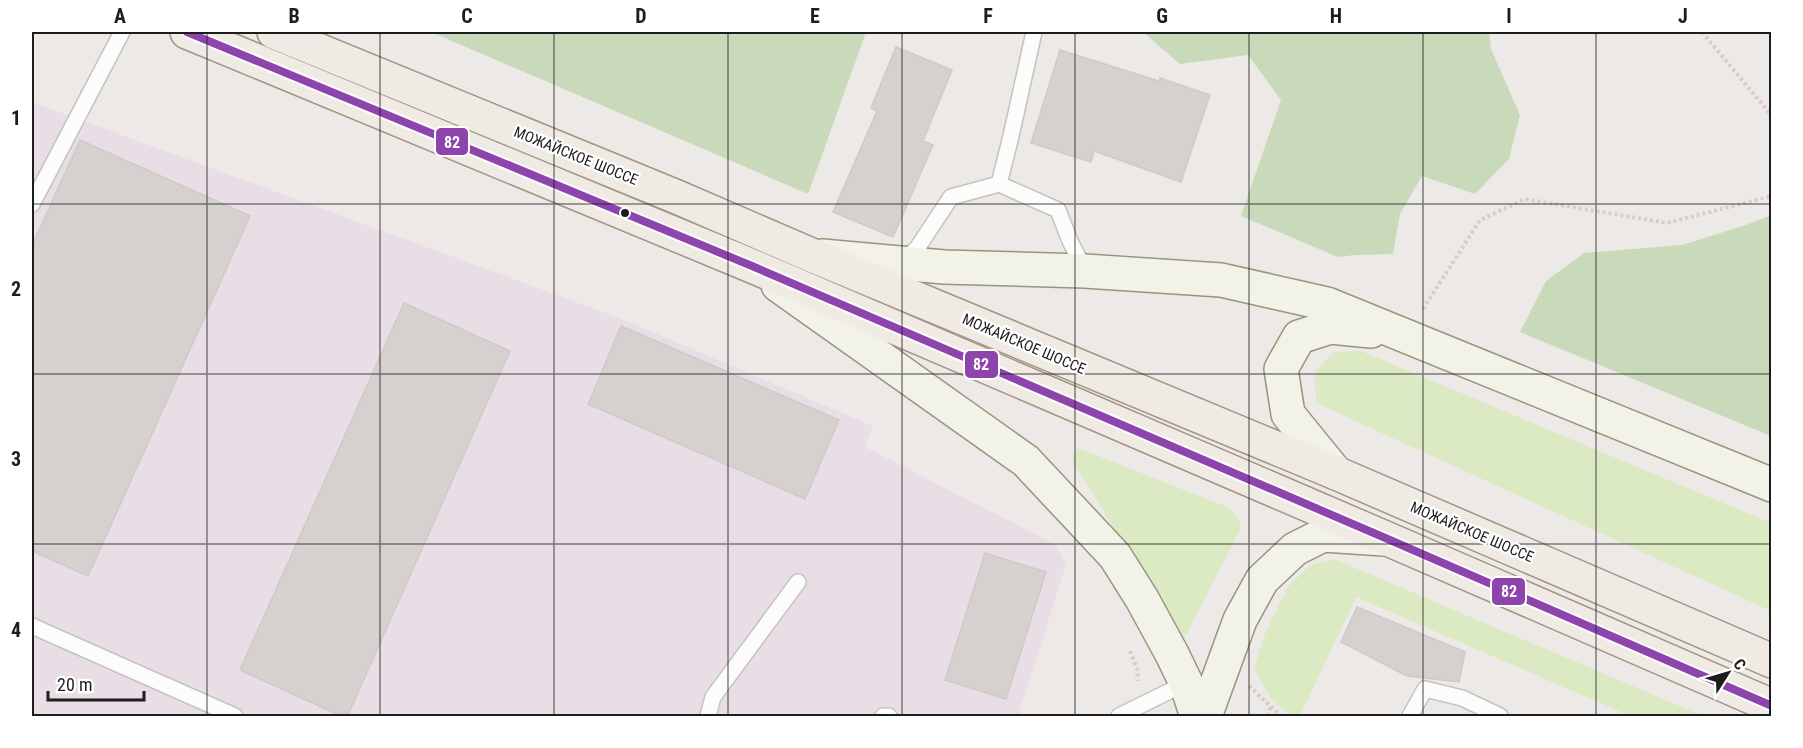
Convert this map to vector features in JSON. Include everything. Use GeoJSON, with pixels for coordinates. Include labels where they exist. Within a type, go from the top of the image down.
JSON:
{"type":"FeatureCollection","features":[{"type":"Feature","properties":{"kind":"main road"},"geometry":{"type":"LineString","coordinates":[[188,32],[752,266],[1772,706]]}},
{"type":"Feature","properties":{"kind":"main road","name":"МОЖАЙСКОЕ ШОССЕ"},"geometry":{"type":"LineString","coordinates":[[274,32],[677,197],[1336,473],[1772,662]]}},
{"type":"Feature","properties":{"kind":"street"},"geometry":{"type":"LineString","coordinates":[[809,254],[944,267],[1085,271],[1221,280],[1327,304],[1772,485]]}},
{"type":"Feature","properties":{"kind":"street"},"geometry":{"type":"LineString","coordinates":[[752,266],[1026,461],[1115,556],[1142,599],[1186,683],[1197,717]]}},
{"type":"Feature","properties":{"kind":"street"},"geometry":{"type":"LineString","coordinates":[[1336,473],[1288,414],[1281,369],[1299,337],[1330,327],[1406,336]]}},
{"type":"Feature","properties":{"kind":"street"},"geometry":{"type":"LineString","coordinates":[[1205,717],[1240,620],[1263,580],[1295,549],[1323,535],[1390,540]]}},
{"type":"Feature","properties":{"kind":"lane"},"geometry":{"type":"LineString","coordinates":[[32,204],[122,32]]}},
{"type":"Feature","properties":{"kind":"lane"},"geometry":{"type":"LineString","coordinates":[[999,184],[1034,32]]}},
{"type":"Feature","properties":{"kind":"lane"},"geometry":{"type":"LineString","coordinates":[[901,263],[918,248],[951,197],[999,184],[1059,210],[1070,241],[1085,271]]}},
{"type":"Feature","properties":{"kind":"lane"},"geometry":{"type":"LineString","coordinates":[[708,717],[713,698],[798,582]]}},
{"type":"Feature","properties":{"kind":"lane"},"geometry":{"type":"LineString","coordinates":[[32,626],[235,717]]}},
{"type":"Feature","properties":{"kind":"lane"},"geometry":{"type":"LineString","coordinates":[[1119,717],[1186,683]]}},
{"type":"Feature","properties":{"kind":"lane"},"geometry":{"type":"LineString","coordinates":[[1410,717],[1425,689],[1462,698],[1500,717]]}},
{"type":"Feature","properties":{"kind":"lane"},"geometry":{"type":"LineString","coordinates":[[883,716],[889,717]]}},
{"type":"Feature","properties":{"kind":"path"},"geometry":{"type":"LineString","coordinates":[[1702,32],[1772,116]]}},
{"type":"Feature","properties":{"kind":"path"},"geometry":{"type":"LineString","coordinates":[[1406,336],[1480,220],[1525,199],[1667,223],[1772,196]]}},
{"type":"Feature","properties":{"kind":"path"},"geometry":{"type":"LineString","coordinates":[[1129,648],[1137,668],[1140,706]]}},
{"type":"Feature","properties":{"kind":"path"},"geometry":{"type":"LineString","coordinates":[[1245,681],[1281,717]]}},
{"type":"Feature","properties":{"kind":"path"},"geometry":{"type":"LineString","coordinates":[[1268,717],[1271,706]]}},
{"type":"Feature","properties":{"kind":"shaded area"},"geometry":{"type":"Polygon","coordinates":[[[32,102],[622,319],[873,426],[865,447],[1056,545],[1066,565],[1018,716],[32,716],[32,102]]]}},
{"type":"Feature","properties":{"kind":"green space"},"geometry":{"type":"Polygon","coordinates":[[[431,32],[866,32],[808,194],[431,32]]]}},
{"type":"Feature","properties":{"kind":"green space"},"geometry":{"type":"Polygon","coordinates":[[[1143,32],[1489,32],[1491,49],[1520,115],[1509,159],[1475,194],[1422,176],[1400,214],[1393,254],[1338,257],[1241,216],[1281,100],[1248,55],[1180,64],[1143,32]]]}},
{"type":"Feature","properties":{"kind":"green space"},"geometry":{"type":"Polygon","coordinates":[[[1771,215],[1771,436],[1520,332],[1546,281],[1584,253],[1682,245],[1771,215]]]}},
{"type":"Feature","properties":{"kind":"green space"},"geometry":{"type":"Polygon","coordinates":[[[1361,351],[1771,523],[1771,611],[1316,403],[1315,372],[1334,352],[1361,351]]]}},
{"type":"Feature","properties":{"kind":"green space"},"geometry":{"type":"Polygon","coordinates":[[[1078,448],[1227,507],[1237,516],[1241,528],[1183,641],[1072,460],[1078,448]]]}},
{"type":"Feature","properties":{"kind":"green space"},"geometry":{"type":"Polygon","coordinates":[[[1334,559],[1703,716],[1630,716],[1356,597],[1300,716],[1292,716],[1271,699],[1254,668],[1266,631],[1288,587],[1310,565],[1334,559]]]}},
{"type":"Feature","properties":{"kind":"building"},"geometry":{"type":"Polygon","coordinates":[[[896,47],[952,70],[923,141],[933,145],[893,237],[833,212],[877,111],[871,108],[896,47]]]}},
{"type":"Feature","properties":{"kind":"building"},"geometry":{"type":"Polygon","coordinates":[[[1060,50],[1159,81],[1160,78],[1210,95],[1181,182],[1094,151],[1091,162],[1031,143],[1060,50]]]}},
{"type":"Feature","properties":{"kind":"building"},"geometry":{"type":"Polygon","coordinates":[[[80,140],[250,216],[88,576],[32,551],[32,246],[80,140]]]}},
{"type":"Feature","properties":{"kind":"building"},"geometry":{"type":"Polygon","coordinates":[[[404,303],[510,351],[347,717],[343,717],[240,670],[404,303]]]}},
{"type":"Feature","properties":{"kind":"building"},"geometry":{"type":"Polygon","coordinates":[[[621,326],[839,420],[805,499],[588,404],[621,326]]]}},
{"type":"Feature","properties":{"kind":"building"},"geometry":{"type":"Polygon","coordinates":[[[985,553],[1046,572],[1006,699],[945,680],[985,553]]]}},
{"type":"Feature","properties":{"kind":"building"},"geometry":{"type":"Polygon","coordinates":[[[1357,607],[1465,652],[1459,682],[1407,676],[1341,642],[1357,607]]]}},
{"type":"Feature","properties":{"kind":"transit line","name":"82"},"geometry":{"type":"LineString","coordinates":[[187,32],[752,266],[1772,706]]}}]}
